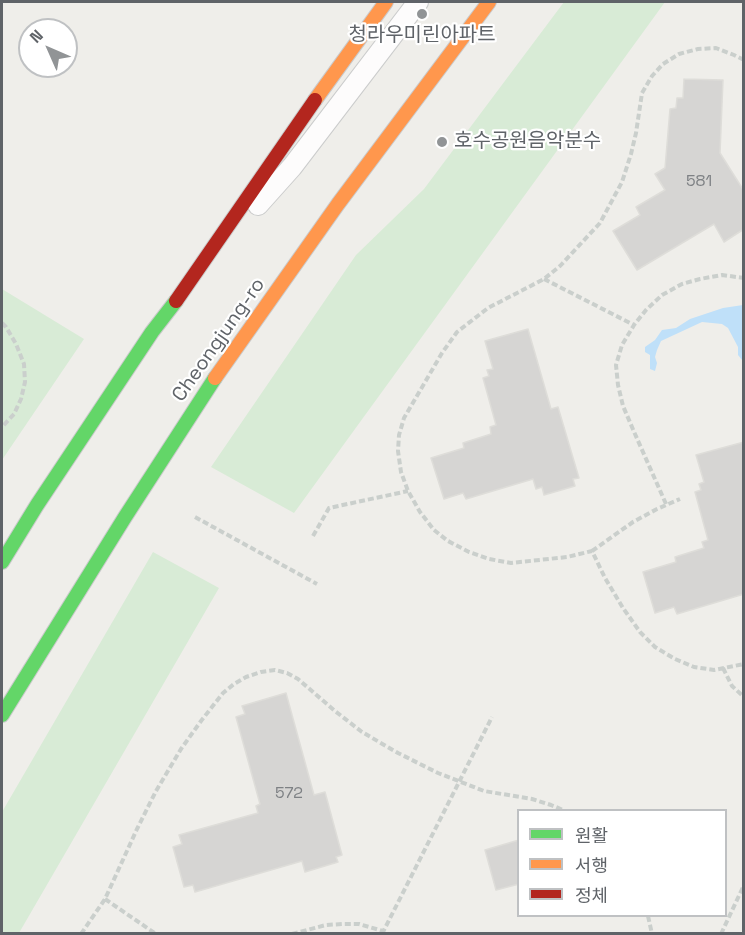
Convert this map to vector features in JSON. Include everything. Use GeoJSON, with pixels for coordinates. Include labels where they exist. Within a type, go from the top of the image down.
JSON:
{"type":"FeatureCollection","features":[{"type":"Feature","properties":{"kind":"main road"},"geometry":{"type":"LineString","coordinates":[[2,562],[152,332],[386,2]]}},
{"type":"Feature","properties":{"kind":"main road","name":"Cheongjung-ro"},"geometry":{"type":"LineString","coordinates":[[2,715],[204,394],[338,204],[489,2]]}},
{"type":"Feature","properties":{"kind":"lane"},"geometry":{"type":"LineString","coordinates":[[186,287],[292,166],[418,2]]}},
{"type":"Feature","properties":{"kind":"path"},"geometry":{"type":"LineString","coordinates":[[680,499],[633,522],[592,551],[549,560],[510,563],[489,559],[448,542],[434,530],[420,512],[408,491],[401,472],[398,451],[399,435],[404,418],[442,353],[458,332],[488,308],[544,279],[573,254],[600,223],[622,182],[636,133],[642,93],[652,76],[663,64],[679,54],[698,49],[716,48],[744,60]]}},
{"type":"Feature","properties":{"kind":"path"},"geometry":{"type":"LineString","coordinates":[[666,504],[635,434],[618,385],[616,365],[622,345],[634,324],[646,310],[662,295],[682,284],[722,275],[744,278]]}},
{"type":"Feature","properties":{"kind":"path"},"geometry":{"type":"LineString","coordinates":[[544,279],[634,324]]}},
{"type":"Feature","properties":{"kind":"path"},"geometry":{"type":"LineString","coordinates":[[2,323],[16,344],[24,364],[25,382],[14,414],[2,427]]}},
{"type":"Feature","properties":{"kind":"path"},"geometry":{"type":"LineString","coordinates":[[313,536],[329,507],[408,491]]}},
{"type":"Feature","properties":{"kind":"path"},"geometry":{"type":"LineString","coordinates":[[195,517],[317,584]]}},
{"type":"Feature","properties":{"kind":"path"},"geometry":{"type":"LineString","coordinates":[[592,551],[623,608],[640,632],[655,647],[694,667],[714,670],[744,664]]}},
{"type":"Feature","properties":{"kind":"path"},"geometry":{"type":"LineString","coordinates":[[723,668],[732,686],[744,697]]}},
{"type":"Feature","properties":{"kind":"path"},"geometry":{"type":"LineString","coordinates":[[81,933],[105,899],[156,791],[182,749],[223,693],[246,676],[275,670],[287,673],[298,679],[362,732],[438,773],[484,791],[532,799],[561,809]]}},
{"type":"Feature","properties":{"kind":"path"},"geometry":{"type":"LineString","coordinates":[[292,933],[326,925],[342,924],[359,924],[383,932],[492,717]]}},
{"type":"Feature","properties":{"kind":"path"},"geometry":{"type":"LineString","coordinates":[[721,933],[744,885]]}},
{"type":"Feature","properties":{"kind":"path"},"geometry":{"type":"LineString","coordinates":[[105,899],[156,933]]}},
{"type":"Feature","properties":{"kind":"path"},"geometry":{"type":"LineString","coordinates":[[648,917],[652,933]]}},
{"type":"Feature","properties":{"kind":"green space"},"geometry":{"type":"Polygon","coordinates":[[[564,2],[665,2],[294,513],[211,467],[356,255],[424,189],[564,2]]]}},
{"type":"Feature","properties":{"kind":"green space"},"geometry":{"type":"Polygon","coordinates":[[[2,289],[84,339],[2,460],[2,289]]]}},
{"type":"Feature","properties":{"kind":"green space"},"geometry":{"type":"Polygon","coordinates":[[[153,552],[219,588],[19,933],[2,933],[2,812],[153,552]]]}},
{"type":"Feature","properties":{"kind":"water"},"geometry":{"type":"Polygon","coordinates":[[[743,305],[744,358],[742,360],[728,328],[722,324],[702,322],[661,341],[655,357],[657,363],[655,371],[650,369],[650,355],[645,352],[645,347],[655,340],[662,330],[676,328],[690,319],[723,308],[743,305]]]}},
{"type":"Feature","properties":{"kind":"building"},"geometry":{"type":"Polygon","coordinates":[[[684,79],[723,80],[720,153],[744,191],[744,229],[724,242],[714,224],[637,270],[613,231],[640,215],[636,207],[665,190],[655,174],[665,168],[670,109],[676,108],[677,98],[683,98],[684,79]]]}},
{"type":"Feature","properties":{"kind":"building"},"geometry":{"type":"Polygon","coordinates":[[[528,329],[551,409],[558,407],[579,478],[573,479],[575,486],[544,495],[542,487],[536,489],[533,479],[466,499],[463,493],[444,499],[431,458],[464,448],[463,443],[491,434],[490,427],[496,425],[483,378],[489,376],[487,370],[493,369],[485,341],[528,329]]]}},
{"type":"Feature","properties":{"kind":"building"},"geometry":{"type":"Polygon","coordinates":[[[744,442],[744,594],[677,614],[674,607],[655,613],[643,572],[676,562],[675,557],[704,548],[702,542],[708,540],[695,492],[701,490],[699,484],[704,482],[696,455],[744,442]]]}},
{"type":"Feature","properties":{"kind":"building"},"geometry":{"type":"Polygon","coordinates":[[[286,693],[314,795],[325,792],[342,855],[336,857],[338,862],[305,872],[302,861],[195,892],[193,885],[184,887],[173,847],[182,844],[179,835],[258,813],[256,806],[260,804],[236,717],[245,714],[242,706],[286,693]]]}},
{"type":"Feature","properties":{"kind":"building"},"geometry":{"type":"Polygon","coordinates":[[[517,841],[517,885],[496,890],[485,850],[517,841]]]}},
{"type":"Feature","properties":{"kind":"traffic: fast"},"geometry":{"type":"LineString","coordinates":[[2,562],[37,505],[152,332],[176,301]]}},
{"type":"Feature","properties":{"kind":"traffic: fast"},"geometry":{"type":"LineString","coordinates":[[2,715],[125,517],[215,378]]}},
{"type":"Feature","properties":{"kind":"traffic: slow"},"geometry":{"type":"LineString","coordinates":[[315,100],[386,2]]}},
{"type":"Feature","properties":{"kind":"traffic: slow"},"geometry":{"type":"LineString","coordinates":[[215,378],[338,204],[489,2]]}},
{"type":"Feature","properties":{"kind":"traffic: jam"},"geometry":{"type":"LineString","coordinates":[[176,301],[315,100]]}},
{"type":"Feature","properties":{"kind":"place","name":"청라우미린아파트"},"geometry":{"type":"Point","coordinates":[422,14]}},
{"type":"Feature","properties":{"kind":"place","name":"호수공원음악분수"},"geometry":{"type":"Point","coordinates":[442,142]}}]}
